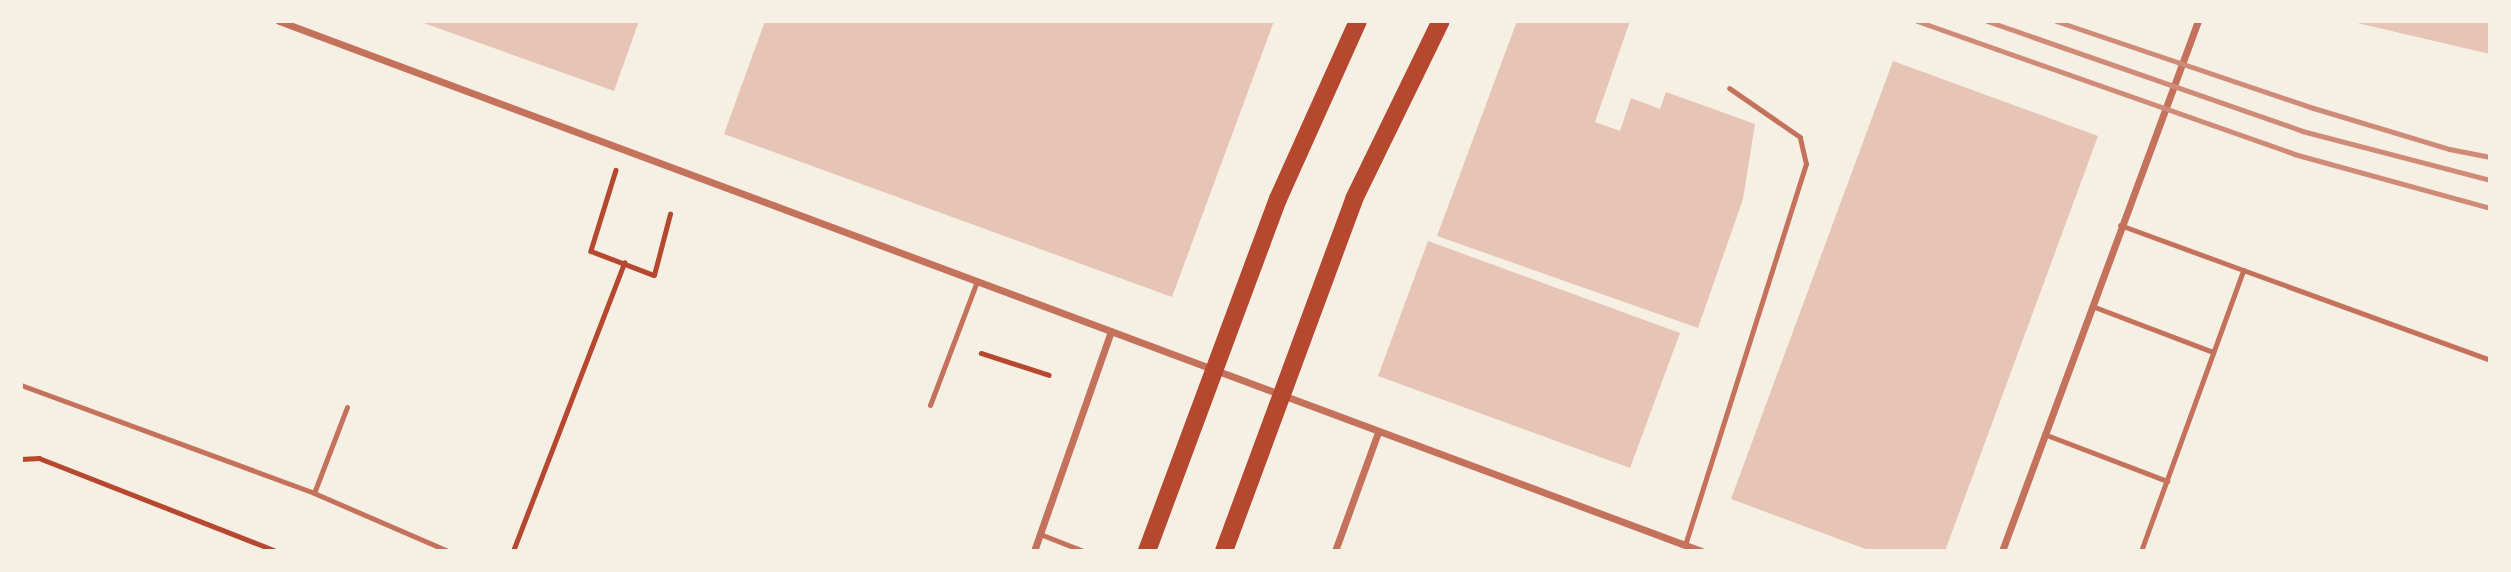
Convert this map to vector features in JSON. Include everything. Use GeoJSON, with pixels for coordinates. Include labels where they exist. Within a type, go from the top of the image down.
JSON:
{"type":"FeatureCollection","features":[{"type":"Feature","properties":{"kind":"main road"},"geometry":{"type":"LineString","coordinates":[[1147,551],[1278,200],[1358,21]]}},
{"type":"Feature","properties":{"kind":"main road"},"geometry":{"type":"LineString","coordinates":[[1224,551],[1354,200],[1441,21]]}},
{"type":"Feature","properties":{"kind":"street"},"geometry":{"type":"LineString","coordinates":[[279,21],[570,126],[1378,432],[1701,551]]}},
{"type":"Feature","properties":{"kind":"street"},"geometry":{"type":"LineString","coordinates":[[2002,551],[2120,225],[2198,21]]}},
{"type":"Feature","properties":{"kind":"street"},"geometry":{"type":"LineString","coordinates":[[1034,551],[1111,331]]}},
{"type":"Feature","properties":{"kind":"street"},"geometry":{"type":"LineString","coordinates":[[1335,551],[1378,432]]}},
{"type":"Feature","properties":{"kind":"lane"},"geometry":{"type":"LineString","coordinates":[[1685,545],[1806,164],[1800,137],[1729,88]]}},
{"type":"Feature","properties":{"kind":"lane"},"geometry":{"type":"LineString","coordinates":[[2120,225],[2490,360]]}},
{"type":"Feature","properties":{"kind":"lane"},"geometry":{"type":"LineString","coordinates":[[2141,551],[2242,270]]}},
{"type":"Feature","properties":{"kind":"lane"},"geometry":{"type":"LineString","coordinates":[[930,405],[977,281]]}},
{"type":"Feature","properties":{"kind":"lane"},"geometry":{"type":"LineString","coordinates":[[2091,306],[2213,352]]}},
{"type":"Feature","properties":{"kind":"lane"},"geometry":{"type":"LineString","coordinates":[[21,385],[314,493],[449,551]]}},
{"type":"Feature","properties":{"kind":"lane"},"geometry":{"type":"LineString","coordinates":[[314,493],[346,407]]}},
{"type":"Feature","properties":{"kind":"lane"},"geometry":{"type":"LineString","coordinates":[[2045,434],[2167,481]]}},
{"type":"Feature","properties":{"kind":"lane"},"geometry":{"type":"LineString","coordinates":[[1040,534],[1083,551]]}},
{"type":"Feature","properties":{"kind":"path"},"geometry":{"type":"LineString","coordinates":[[624,147],[591,251],[654,275],[670,214]]}},
{"type":"Feature","properties":{"kind":"path"},"geometry":{"type":"LineString","coordinates":[[513,551],[624,262]]}},
{"type":"Feature","properties":{"kind":"path"},"geometry":{"type":"LineString","coordinates":[[981,353],[1049,374]]}},
{"type":"Feature","properties":{"kind":"path"},"geometry":{"type":"LineString","coordinates":[[21,459],[39,457],[276,551]]}},
{"type":"Feature","properties":{"kind":"building"},"geometry":{"type":"Polygon","coordinates":[[[418,21],[639,21],[614,91],[418,21]]]}},
{"type":"Feature","properties":{"kind":"building"},"geometry":{"type":"Polygon","coordinates":[[[765,21],[1274,21],[1172,297],[724,134],[765,21]]]}},
{"type":"Feature","properties":{"kind":"building"},"geometry":{"type":"Polygon","coordinates":[[[1517,21],[1630,21],[1595,122],[1620,131],[1631,98],[1660,109],[1666,92],[1755,124],[1743,199],[1698,328],[1437,236],[1517,21]]]}},
{"type":"Feature","properties":{"kind":"building"},"geometry":{"type":"Polygon","coordinates":[[[2490,21],[2490,54],[2353,22],[2490,21]]]}},
{"type":"Feature","properties":{"kind":"building"},"geometry":{"type":"Polygon","coordinates":[[[1893,61],[2098,136],[1945,551],[1871,551],[1731,499],[1893,61]]]}},
{"type":"Feature","properties":{"kind":"building"},"geometry":{"type":"Polygon","coordinates":[[[1428,241],[1680,333],[1630,468],[1378,376],[1428,241]]]}},
{"type":"Feature","properties":{"kind":"railway"},"geometry":{"type":"LineString","coordinates":[[1917,21],[2294,154],[2490,208]]}},
{"type":"Feature","properties":{"kind":"railway"},"geometry":{"type":"LineString","coordinates":[[1987,21],[2302,131],[2490,180]]}},
{"type":"Feature","properties":{"kind":"railway"},"geometry":{"type":"LineString","coordinates":[[2056,21],[2310,107],[2449,149],[2490,157]]}}]}
